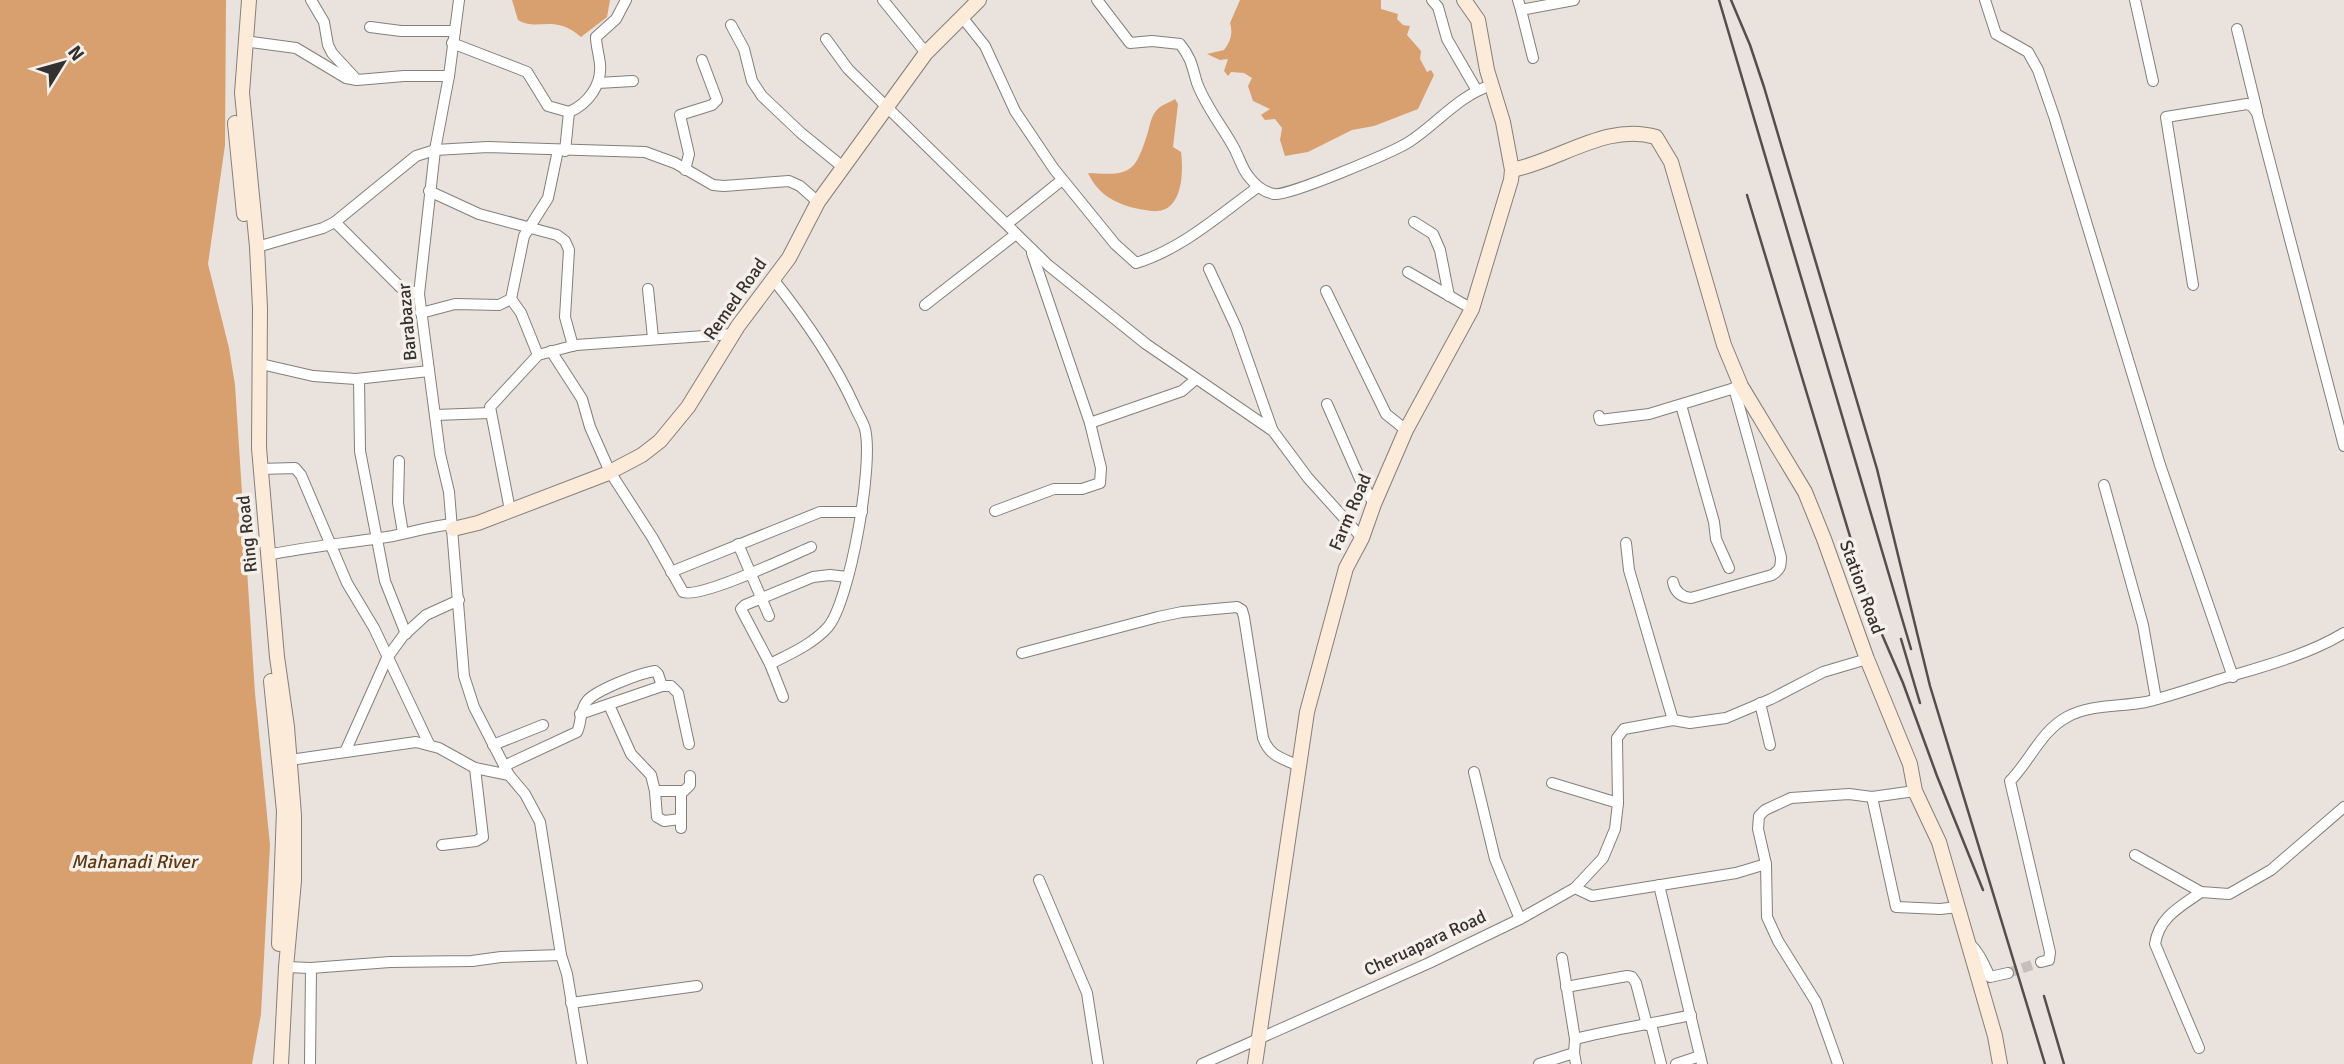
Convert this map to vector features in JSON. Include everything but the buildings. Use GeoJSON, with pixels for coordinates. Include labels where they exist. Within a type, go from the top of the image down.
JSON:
{"type":"FeatureCollection","features":[{"type":"Feature","properties":{"kind":"street","name":"Ring Road"},"geometry":{"type":"LineString","coordinates":[[240,0],[233,96],[261,364],[260,469],[295,815],[294,881],[281,1064]]}},
{"type":"Feature","properties":{"kind":"street","name":"Ring Road"},"geometry":{"type":"LineString","coordinates":[[248,0],[242,93],[257,247],[251,448],[284,811],[272,1064]]}},
{"type":"Feature","properties":{"kind":"street"},"geometry":{"type":"LineString","coordinates":[[311,0],[324,22],[332,53],[357,80]]}},
{"type":"Feature","properties":{"kind":"street","name":"Barabazar"},"geometry":{"type":"LineString","coordinates":[[459,0],[429,191],[419,294],[421,313],[449,492],[464,676],[474,707],[506,771],[526,794],[540,822],[582,1064]]}},
{"type":"Feature","properties":{"kind":"street"},"geometry":{"type":"LineString","coordinates":[[453,43],[521,68],[531,77],[548,106],[569,112],[583,104],[598,83],[600,69],[596,37],[616,19],[626,0]]}},
{"type":"Feature","properties":{"kind":"street"},"geometry":{"type":"LineString","coordinates":[[883,0],[926,53]]}},
{"type":"Feature","properties":{"kind":"street","name":"Remed Road"},"geometry":{"type":"LineString","coordinates":[[452,526],[478,523],[610,472],[660,441],[704,384],[733,334],[789,258],[818,202],[926,53],[979,0]]}},
{"type":"Feature","properties":{"kind":"street"},"geometry":{"type":"LineString","coordinates":[[1097,0],[1130,43],[1153,41],[1180,44],[1191,59],[1206,105],[1218,120],[1247,175],[1258,187],[1276,195],[1295,191],[1408,143],[1476,89],[1492,85]]}},
{"type":"Feature","properties":{"kind":"street"},"geometry":{"type":"LineString","coordinates":[[1432,0],[1438,7],[1447,39],[1476,89]]}},
{"type":"Feature","properties":{"kind":"street","name":"Farm Road"},"geometry":{"type":"LineString","coordinates":[[1255,1064],[1307,712],[1346,568],[1362,538],[1406,430],[1472,309],[1505,202],[1512,170],[1478,20],[1464,0]]}},
{"type":"Feature","properties":{"kind":"street"},"geometry":{"type":"LineString","coordinates":[[1472,0],[1478,20]]}},
{"type":"Feature","properties":{"kind":"street"},"geometry":{"type":"LineString","coordinates":[[1478,20],[1480,0]]}},
{"type":"Feature","properties":{"kind":"street"},"geometry":{"type":"LineString","coordinates":[[1534,58],[1520,5],[1574,0]]}},
{"type":"Feature","properties":{"kind":"street"},"geometry":{"type":"LineString","coordinates":[[1985,0],[1996,34],[2028,52],[2038,70],[2161,464],[2233,677]]}},
{"type":"Feature","properties":{"kind":"street"},"geometry":{"type":"LineString","coordinates":[[2135,0],[2153,81]]}},
{"type":"Feature","properties":{"kind":"street"},"geometry":{"type":"LineString","coordinates":[[962,17],[985,46],[1015,111],[1062,180],[1115,244],[1136,263],[1159,256],[1200,231],[1258,187]]}},
{"type":"Feature","properties":{"kind":"street"},"geometry":{"type":"LineString","coordinates":[[731,25],[744,49],[752,81],[762,96],[844,168]]}},
{"type":"Feature","properties":{"kind":"street"},"geometry":{"type":"LineString","coordinates":[[370,27],[401,32],[455,31]]}},
{"type":"Feature","properties":{"kind":"street"},"geometry":{"type":"LineString","coordinates":[[2237,29],[2344,446]]}},
{"type":"Feature","properties":{"kind":"street"},"geometry":{"type":"LineString","coordinates":[[826,39],[848,69],[1031,249],[1094,304],[1196,379],[1273,431]]}},
{"type":"Feature","properties":{"kind":"street"},"geometry":{"type":"LineString","coordinates":[[244,41],[296,48],[346,78],[357,80],[449,76]]}},
{"type":"Feature","properties":{"kind":"street"},"geometry":{"type":"LineString","coordinates":[[685,170],[689,154],[680,116],[712,105],[717,100],[702,60]]}},
{"type":"Feature","properties":{"kind":"street"},"geometry":{"type":"LineString","coordinates":[[598,83],[634,81]]}},
{"type":"Feature","properties":{"kind":"street"},"geometry":{"type":"LineString","coordinates":[[2193,285],[2166,117],[2247,104],[2257,113]]}},
{"type":"Feature","properties":{"kind":"street"},"geometry":{"type":"LineString","coordinates":[[538,355],[521,313],[511,299],[526,229],[548,198],[569,112]]}},
{"type":"Feature","properties":{"kind":"street","name":"Station Road"},"geometry":{"type":"LineString","coordinates":[[1512,170],[1621,133],[1656,137],[1671,162],[1737,387],[1782,451],[1805,492],[1867,659],[1910,764],[1915,791],[1939,842],[1995,1036],[2000,1064]]}},
{"type":"Feature","properties":{"kind":"street"},"geometry":{"type":"LineString","coordinates":[[257,247],[335,222],[416,156],[435,150],[488,147],[645,152],[662,157],[713,185],[789,181],[800,186],[818,202]]}},
{"type":"Feature","properties":{"kind":"street"},"geometry":{"type":"LineString","coordinates":[[1007,224],[1062,180]]}},
{"type":"Feature","properties":{"kind":"street"},"geometry":{"type":"LineString","coordinates":[[429,191],[465,209],[526,229],[557,235],[565,241],[569,250],[565,317],[572,346]]}},
{"type":"Feature","properties":{"kind":"street"},"geometry":{"type":"LineString","coordinates":[[335,222],[400,286],[419,294]]}},
{"type":"Feature","properties":{"kind":"street"},"geometry":{"type":"LineString","coordinates":[[1414,222],[1433,234],[1440,250],[1450,296]]}},
{"type":"Feature","properties":{"kind":"street"},"geometry":{"type":"LineString","coordinates":[[925,305],[1016,234]]}},
{"type":"Feature","properties":{"kind":"street"},"geometry":{"type":"LineString","coordinates":[[995,511],[1054,489],[1082,489],[1100,484],[1101,468],[1090,423],[1031,249]]}},
{"type":"Feature","properties":{"kind":"street"},"geometry":{"type":"LineString","coordinates":[[1209,269],[1236,327],[1273,431],[1308,478],[1362,538]]}},
{"type":"Feature","properties":{"kind":"street"},"geometry":{"type":"LineString","coordinates":[[1408,272],[1472,309]]}},
{"type":"Feature","properties":{"kind":"street"},"geometry":{"type":"LineString","coordinates":[[770,664],[807,645],[829,626],[838,610],[862,512],[868,459],[865,428],[845,385],[822,346],[773,279]]}},
{"type":"Feature","properties":{"kind":"street"},"geometry":{"type":"LineString","coordinates":[[648,289],[653,338]]}},
{"type":"Feature","properties":{"kind":"street"},"geometry":{"type":"LineString","coordinates":[[1326,291],[1386,414],[1406,430]]}},
{"type":"Feature","properties":{"kind":"street"},"geometry":{"type":"LineString","coordinates":[[421,313],[455,304],[499,305],[511,299]]}},
{"type":"Feature","properties":{"kind":"street"},"geometry":{"type":"LineString","coordinates":[[510,510],[490,413],[493,402],[538,355],[572,346],[733,334]]}},
{"type":"Feature","properties":{"kind":"street"},"geometry":{"type":"LineString","coordinates":[[551,351],[582,399],[590,427],[610,472],[652,537],[683,592],[689,594],[752,573],[811,547]]}},
{"type":"Feature","properties":{"kind":"street"},"geometry":{"type":"LineString","coordinates":[[261,364],[313,376],[359,379],[429,371]]}},
{"type":"Feature","properties":{"kind":"street"},"geometry":{"type":"LineString","coordinates":[[359,379],[360,451],[385,581],[406,634]]}},
{"type":"Feature","properties":{"kind":"street"},"geometry":{"type":"LineString","coordinates":[[1090,423],[1182,391],[1196,379]]}},
{"type":"Feature","properties":{"kind":"street"},"geometry":{"type":"LineString","coordinates":[[1599,416],[1600,420],[1649,414],[1737,387],[1781,565],[1779,571],[1772,575],[1691,598],[1683,597],[1673,582]]}},
{"type":"Feature","properties":{"kind":"street"},"geometry":{"type":"LineString","coordinates":[[1327,404],[1360,480],[1374,504]]}},
{"type":"Feature","properties":{"kind":"street"},"geometry":{"type":"LineString","coordinates":[[1681,405],[1714,522],[1716,539],[1730,568]]}},
{"type":"Feature","properties":{"kind":"street"},"geometry":{"type":"LineString","coordinates":[[435,415],[490,413]]}},
{"type":"Feature","properties":{"kind":"street"},"geometry":{"type":"LineString","coordinates":[[398,461],[398,503],[403,533]]}},
{"type":"Feature","properties":{"kind":"street"},"geometry":{"type":"LineString","coordinates":[[260,469],[295,468],[301,475],[347,583],[374,628],[429,744]]}},
{"type":"Feature","properties":{"kind":"street"},"geometry":{"type":"LineString","coordinates":[[2104,485],[2143,625],[2156,699]]}},
{"type":"Feature","properties":{"kind":"street"},"geometry":{"type":"LineString","coordinates":[[671,572],[820,512],[862,512]]}},
{"type":"Feature","properties":{"kind":"street"},"geometry":{"type":"LineString","coordinates":[[268,555],[329,543],[452,526]]}},
{"type":"Feature","properties":{"kind":"street"},"geometry":{"type":"LineString","coordinates":[[1626,543],[1629,570],[1673,720]]}},
{"type":"Feature","properties":{"kind":"street"},"geometry":{"type":"LineString","coordinates":[[738,544],[769,616]]}},
{"type":"Feature","properties":{"kind":"street"},"geometry":{"type":"LineString","coordinates":[[783,697],[770,664],[741,609],[762,597],[813,577],[848,577]]}},
{"type":"Feature","properties":{"kind":"street"},"geometry":{"type":"LineString","coordinates":[[345,752],[387,658],[426,615],[459,600]]}},
{"type":"Feature","properties":{"kind":"street"},"geometry":{"type":"LineString","coordinates":[[1022,653],[1158,617],[1237,607],[1242,610],[1244,617],[1267,749],[1272,754],[1299,765]]}},
{"type":"Feature","properties":{"kind":"street"},"geometry":{"type":"LineString","coordinates":[[2041,962],[2049,960],[2050,952],[2010,780],[2051,728],[2067,717],[2103,706],[2156,699],[2233,677],[2293,656],[2344,633]]}},
{"type":"Feature","properties":{"kind":"street","name":"Cheruapara Road"},"geometry":{"type":"LineString","coordinates":[[1202,1064],[1429,963],[1520,919],[1575,888],[1603,858],[1615,830],[1618,803],[1617,738],[1624,729],[1673,720],[1690,723],[1726,718],[1823,672],[1867,659]]}},
{"type":"Feature","properties":{"kind":"street"},"geometry":{"type":"LineString","coordinates":[[290,760],[416,742],[429,744],[475,768],[506,771],[577,732],[580,728],[580,713],[592,697],[655,671],[662,686]]}},
{"type":"Feature","properties":{"kind":"street"},"geometry":{"type":"LineString","coordinates":[[580,713],[662,686],[671,686],[678,694],[689,744]]}},
{"type":"Feature","properties":{"kind":"street"},"geometry":{"type":"LineString","coordinates":[[1760,703],[1770,745]]}},
{"type":"Feature","properties":{"kind":"street"},"geometry":{"type":"LineString","coordinates":[[609,705],[631,754],[651,775],[657,817],[681,824],[681,791]]}},
{"type":"Feature","properties":{"kind":"street"},"geometry":{"type":"LineString","coordinates":[[493,745],[543,725]]}},
{"type":"Feature","properties":{"kind":"street"},"geometry":{"type":"LineString","coordinates":[[442,845],[476,841],[483,837],[475,768]]}},
{"type":"Feature","properties":{"kind":"street"},"geometry":{"type":"LineString","coordinates":[[1474,772],[1495,859],[1520,919]]}},
{"type":"Feature","properties":{"kind":"street"},"geometry":{"type":"LineString","coordinates":[[655,792],[681,791],[688,788],[690,776]]}},
{"type":"Feature","properties":{"kind":"street"},"geometry":{"type":"LineString","coordinates":[[1552,783],[1618,803]]}},
{"type":"Feature","properties":{"kind":"street"},"geometry":{"type":"LineString","coordinates":[[1838,1064],[1816,1002],[1778,941],[1767,917],[1766,864],[1758,829],[1759,816],[1765,810],[1791,798],[1849,794],[1872,797],[1915,791]]}},
{"type":"Feature","properties":{"kind":"street"},"geometry":{"type":"LineString","coordinates":[[1872,797],[1896,906],[1940,909],[1958,907]]}},
{"type":"Feature","properties":{"kind":"street"},"geometry":{"type":"LineString","coordinates":[[2135,855],[2201,892],[2229,894],[2271,870],[2344,807]]}},
{"type":"Feature","properties":{"kind":"street"},"geometry":{"type":"LineString","coordinates":[[1575,888],[1592,896],[1735,873],[1766,864]]}},
{"type":"Feature","properties":{"kind":"street"},"geometry":{"type":"LineString","coordinates":[[1039,880],[1087,993],[1098,1064]]}},
{"type":"Feature","properties":{"kind":"street"},"geometry":{"type":"LineString","coordinates":[[1659,885],[1701,1060],[1676,1064]]}},
{"type":"Feature","properties":{"kind":"street"},"geometry":{"type":"LineString","coordinates":[[2199,1048],[2155,944],[2157,931],[2164,919],[2201,892]]}},
{"type":"Feature","properties":{"kind":"street"},"geometry":{"type":"LineString","coordinates":[[1969,943],[1976,949],[1990,978],[2008,973]]}},
{"type":"Feature","properties":{"kind":"street"},"geometry":{"type":"LineString","coordinates":[[286,967],[472,961],[561,955]]}},
{"type":"Feature","properties":{"kind":"street"},"geometry":{"type":"LineString","coordinates":[[1539,1064],[1575,1058],[1575,1039],[1562,958]]}},
{"type":"Feature","properties":{"kind":"street"},"geometry":{"type":"LineString","coordinates":[[310,1064],[311,968]]}},
{"type":"Feature","properties":{"kind":"street"},"geometry":{"type":"LineString","coordinates":[[1566,987],[1632,977],[1661,1064]]}},
{"type":"Feature","properties":{"kind":"street"},"geometry":{"type":"LineString","coordinates":[[571,1003],[697,986]]}},
{"type":"Feature","properties":{"kind":"street"},"geometry":{"type":"LineString","coordinates":[[1575,1039],[1691,1015]]}},
{"type":"Feature","properties":{"kind":"water","name":"Mahanadi River"},"geometry":{"type":"Polygon","coordinates":[[[0,0],[226,0],[225,145],[208,264],[229,348],[235,385],[255,693],[270,845],[261,1014],[252,1064],[0,1064],[0,0]]]}},
{"type":"Feature","properties":{"kind":"water"},"geometry":{"type":"Polygon","coordinates":[[[512,0],[610,0],[607,17],[581,37],[562,26],[518,20],[512,0]]]}},
{"type":"Feature","properties":{"kind":"water"},"geometry":{"type":"Polygon","coordinates":[[[1240,0],[1381,0],[1381,9],[1398,14],[1397,19],[1403,25],[1410,26],[1407,35],[1421,51],[1420,59],[1427,72],[1431,70],[1434,75],[1418,109],[1374,126],[1352,130],[1308,152],[1285,156],[1280,140],[1282,128],[1275,119],[1265,120],[1261,115],[1270,109],[1253,101],[1248,86],[1252,78],[1244,73],[1231,72],[1228,76],[1224,71],[1228,59],[1220,60],[1207,54],[1224,50],[1226,47],[1231,34],[1230,23],[1240,0]]]}},
{"type":"Feature","properties":{"kind":"water"},"geometry":{"type":"Polygon","coordinates":[[[1175,99],[1178,104],[1173,147],[1181,152],[1182,165],[1180,187],[1175,200],[1165,209],[1152,211],[1127,206],[1111,199],[1098,188],[1088,173],[1114,174],[1135,164],[1154,113],[1175,99]]]}},
{"type":"Feature","properties":{"kind":"tunnel"},"geometry":{"type":"LineString","coordinates":[[2008,973],[2041,962]]}},
{"type":"Feature","properties":{"kind":"railway"},"geometry":{"type":"LineString","coordinates":[[1719,0],[1911,649]]}},
{"type":"Feature","properties":{"kind":"railway"},"geometry":{"type":"LineString","coordinates":[[1731,0],[1764,87],[1877,469],[1930,686],[2045,1064]]}},
{"type":"Feature","properties":{"kind":"railway"},"geometry":{"type":"LineString","coordinates":[[1747,195],[1874,616],[1903,683],[1983,890]]}},
{"type":"Feature","properties":{"kind":"railway"},"geometry":{"type":"LineString","coordinates":[[1901,639],[1920,703]]}},
{"type":"Feature","properties":{"kind":"railway"},"geometry":{"type":"LineString","coordinates":[[2044,996],[2064,1064]]}}]}
